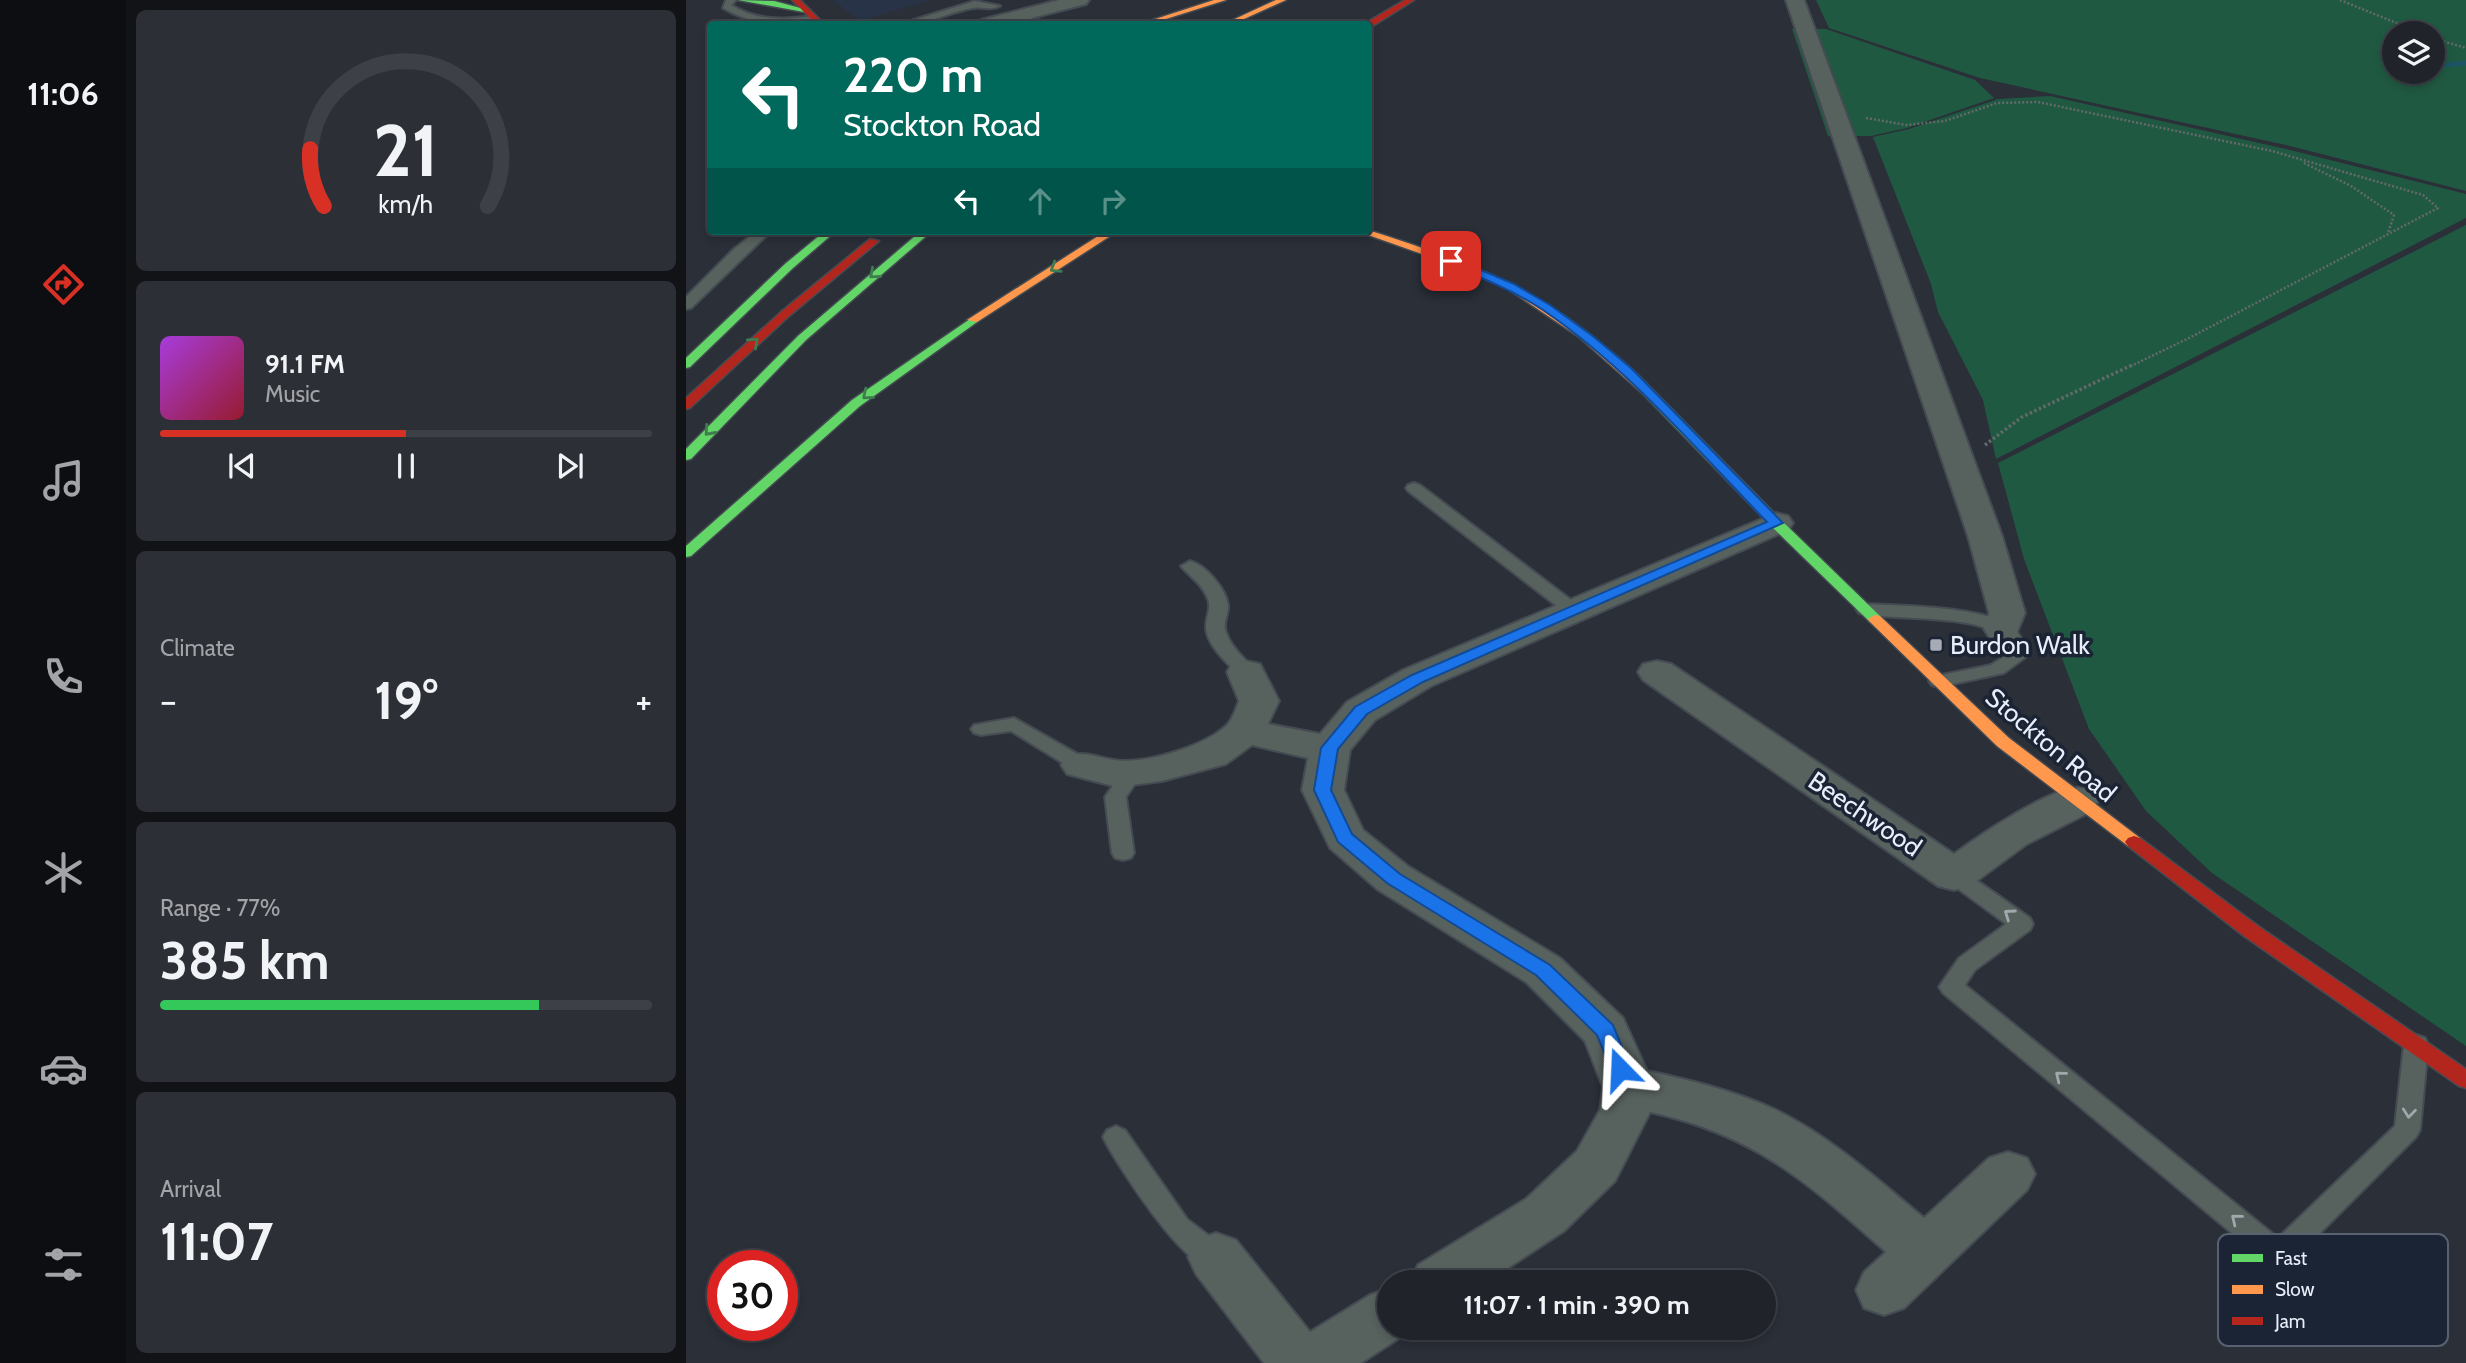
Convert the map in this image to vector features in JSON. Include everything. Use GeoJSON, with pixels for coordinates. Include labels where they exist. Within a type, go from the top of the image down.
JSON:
{"type":"FeatureCollection","features":[{"type":"Feature","properties":{"kind":"main road"},"geometry":{"type":"LineString","coordinates":[[742,0],[774,3],[808,14]]}},
{"type":"Feature","properties":{"kind":"main road"},"geometry":{"type":"LineString","coordinates":[[1154,21],[1222,0]]}},
{"type":"Feature","properties":{"kind":"main road"},"geometry":{"type":"LineString","coordinates":[[1372,23],[1410,0]]}},
{"type":"Feature","properties":{"kind":"main road"},"geometry":{"type":"LineString","coordinates":[[1237,21],[1288,4]]}},
{"type":"Feature","properties":{"kind":"main road"},"geometry":{"type":"LineString","coordinates":[[1264,21],[1288,4]]}},
{"type":"Feature","properties":{"kind":"main road","name":"Stockton Road"},"geometry":{"type":"LineString","coordinates":[[1372,234],[1463,266],[1510,286],[1546,307],[1627,371],[1776,523],[2003,742],[2251,931],[2466,1080]]}},
{"type":"Feature","properties":{"kind":"main road"},"geometry":{"type":"LineString","coordinates":[[686,364],[826,235]]}},
{"type":"Feature","properties":{"kind":"main road"},"geometry":{"type":"LineString","coordinates":[[686,405],[785,313],[883,235]]}},
{"type":"Feature","properties":{"kind":"main road"},"geometry":{"type":"LineString","coordinates":[[686,456],[724,414],[818,323],[922,235]]}},
{"type":"Feature","properties":{"kind":"main road"},"geometry":{"type":"LineString","coordinates":[[686,553],[770,476],[881,384],[952,333],[1106,235]]}},
{"type":"Feature","properties":{"kind":"street"},"geometry":{"type":"LineString","coordinates":[[1000,21],[1080,0]]}},
{"type":"Feature","properties":{"kind":"street"},"geometry":{"type":"LineString","coordinates":[[1795,0],[1985,536],[2007,613],[2002,629]]}},
{"type":"Feature","properties":{"kind":"street"},"geometry":{"type":"LineString","coordinates":[[1458,1270],[1545,1215],[1596,1166],[1625,1111],[1628,1087],[1606,1031],[1543,970],[1393,878],[1345,838],[1322,790],[1330,748],[1361,711],[1418,678],[1776,523]]}},
{"type":"Feature","properties":{"kind":"street"},"geometry":{"type":"LineString","coordinates":[[1081,765],[1117,774],[1212,755],[1245,731],[1259,701],[1246,672]]}},
{"type":"Feature","properties":{"kind":"street","name":"Beechwood"},"geometry":{"type":"LineString","coordinates":[[1657,672],[1954,875]]}},
{"type":"Feature","properties":{"kind":"street"},"geometry":{"type":"LineString","coordinates":[[1245,731],[1293,743],[1330,748]]}},
{"type":"Feature","properties":{"kind":"street"},"geometry":{"type":"LineString","coordinates":[[1954,875],[2012,834],[2077,801]]}},
{"type":"Feature","properties":{"kind":"street"},"geometry":{"type":"LineString","coordinates":[[1628,1087],[1716,1109],[1769,1131],[1853,1191],[1925,1252]]}},
{"type":"Feature","properties":{"kind":"street"},"geometry":{"type":"LineString","coordinates":[[1884,1290],[2008,1174]]}},
{"type":"Feature","properties":{"kind":"street"},"geometry":{"type":"LineString","coordinates":[[1216,1257],[1299,1363]]}},
{"type":"Feature","properties":{"kind":"street"},"geometry":{"type":"LineString","coordinates":[[1311,1363],[1377,1321]]}},
{"type":"Feature","properties":{"kind":"lane"},"geometry":{"type":"LineString","coordinates":[[731,0],[726,6],[761,21]]}},
{"type":"Feature","properties":{"kind":"lane"},"geometry":{"type":"LineString","coordinates":[[916,21],[975,4],[997,8],[957,21]]}},
{"type":"Feature","properties":{"kind":"lane"},"geometry":{"type":"LineString","coordinates":[[785,21],[808,14]]}},
{"type":"Feature","properties":{"kind":"lane"},"geometry":{"type":"LineString","coordinates":[[1015,17],[1030,21]]}},
{"type":"Feature","properties":{"kind":"lane"},"geometry":{"type":"LineString","coordinates":[[686,305],[739,252],[760,235]]}},
{"type":"Feature","properties":{"kind":"lane"},"geometry":{"type":"LineString","coordinates":[[1414,488],[1573,610]]}},
{"type":"Feature","properties":{"kind":"lane"},"geometry":{"type":"LineString","coordinates":[[1190,566],[1204,578],[1215,597],[1219,606],[1215,627],[1225,646],[1246,672]]}},
{"type":"Feature","properties":{"kind":"lane"},"geometry":{"type":"LineString","coordinates":[[1865,609],[1983,622],[2002,629],[2015,640],[2018,656],[1997,669],[1939,681]]}},
{"type":"Feature","properties":{"kind":"lane"},"geometry":{"type":"LineString","coordinates":[[981,729],[1014,724],[1081,765]]}},
{"type":"Feature","properties":{"kind":"lane"},"geometry":{"type":"LineString","coordinates":[[1123,853],[1115,797],[1133,772]]}},
{"type":"Feature","properties":{"kind":"lane"},"geometry":{"type":"LineString","coordinates":[[1954,875],[2022,924],[1968,964],[1951,987],[2254,1234]]}},
{"type":"Feature","properties":{"kind":"lane"},"geometry":{"type":"LineString","coordinates":[[2301,1234],[2407,1130],[2416,1045]]}},
{"type":"Feature","properties":{"kind":"lane"},"geometry":{"type":"LineString","coordinates":[[1116,1137],[1177,1227],[1216,1257]]}},
{"type":"Feature","properties":{"kind":"path"},"geometry":{"type":"LineString","coordinates":[[2340,0],[2392,21]]}},
{"type":"Feature","properties":{"kind":"path"},"geometry":{"type":"LineString","coordinates":[[2445,42],[2466,48]]}},
{"type":"Feature","properties":{"kind":"path"},"geometry":{"type":"LineString","coordinates":[[1832,105],[1866,118],[1906,125],[1945,121],[1997,103],[2038,102],[2272,151],[2423,195],[2438,208],[2191,337],[2022,417],[1960,465]]}},
{"type":"Feature","properties":{"kind":"path"},"geometry":{"type":"LineString","coordinates":[[2272,151],[2335,174],[2359,188],[2394,215],[2388,234]]}},
{"type":"Feature","properties":{"kind":"shaded area"},"geometry":{"type":"Polygon","coordinates":[[[832,0],[929,0],[861,21],[832,0]]]}},
{"type":"Feature","properties":{"kind":"green space"},"geometry":{"type":"Polygon","coordinates":[[[1816,0],[2466,0],[2466,191],[2290,146],[1980,78],[1829,28],[1816,0]]]}},
{"type":"Feature","properties":{"kind":"green space"},"geometry":{"type":"Polygon","coordinates":[[[1792,29],[1826,29],[1975,80],[1994,98],[1907,128],[1871,136],[1828,136],[1792,29]]]}},
{"type":"Feature","properties":{"kind":"green space"},"geometry":{"type":"Polygon","coordinates":[[[2050,96],[2286,149],[2466,194],[2466,218],[1996,459],[1983,400],[1938,312],[1931,284],[1873,137],[1909,129],[1998,99],[2050,96]]]}},
{"type":"Feature","properties":{"kind":"green space"},"geometry":{"type":"Polygon","coordinates":[[[2466,225],[2466,1046],[2212,873],[2146,811],[2089,729],[2024,559],[1998,463],[2466,225]]]}},
{"type":"Feature","properties":{"kind":"waterway"},"geometry":{"type":"LineString","coordinates":[[2445,65],[2466,63]]}},
{"type":"Feature","properties":{"kind":"traffic: fast"},"geometry":{"type":"LineString","coordinates":[[742,0],[774,3],[804,10]]}},
{"type":"Feature","properties":{"kind":"traffic: fast"},"geometry":{"type":"LineString","coordinates":[[686,364],[789,266],[826,235]]}},
{"type":"Feature","properties":{"kind":"traffic: fast"},"geometry":{"type":"LineString","coordinates":[[686,456],[802,338],[922,235]]}},
{"type":"Feature","properties":{"kind":"traffic: fast"},"geometry":{"type":"LineString","coordinates":[[686,553],[856,403],[973,320]]}},
{"type":"Feature","properties":{"kind":"traffic: fast"},"geometry":{"type":"LineString","coordinates":[[1647,391],[1776,523],[1875,619]]}},
{"type":"Feature","properties":{"kind":"traffic: slow"},"geometry":{"type":"LineString","coordinates":[[1154,21],[1222,0]]}},
{"type":"Feature","properties":{"kind":"traffic: slow"},"geometry":{"type":"LineString","coordinates":[[1235,21],[1282,0]]}},
{"type":"Feature","properties":{"kind":"traffic: slow"},"geometry":{"type":"LineString","coordinates":[[1372,234],[1457,263],[1512,287],[1583,334],[1647,391]]}},
{"type":"Feature","properties":{"kind":"traffic: slow"},"geometry":{"type":"LineString","coordinates":[[973,320],[1107,235]]}},
{"type":"Feature","properties":{"kind":"traffic: slow"},"geometry":{"type":"LineString","coordinates":[[1875,619],[2003,742],[2134,842]]}},
{"type":"Feature","properties":{"kind":"traffic: jam"},"geometry":{"type":"LineString","coordinates":[[796,0],[817,21]]}},
{"type":"Feature","properties":{"kind":"traffic: jam"},"geometry":{"type":"LineString","coordinates":[[1372,23],[1410,0]]}},
{"type":"Feature","properties":{"kind":"traffic: jam"},"geometry":{"type":"LineString","coordinates":[[686,405],[785,314],[874,241]]}},
{"type":"Feature","properties":{"kind":"traffic: jam"},"geometry":{"type":"LineString","coordinates":[[2134,842],[2251,931],[2466,1080]]}},
{"type":"Feature","properties":{"kind":"place","name":"Burdon Walk"},"geometry":{"type":"Point","coordinates":[1936,645]}},
{"type":"Feature","properties":{"kind":"route"},"geometry":{"type":"LineString","coordinates":[[1451,261],[1510,286],[1546,307],[1590,340],[1627,371],[1776,523],[1418,678],[1361,711],[1330,748],[1322,790],[1345,838],[1393,878],[1543,970],[1606,1031],[1620,1069]]}}]}
